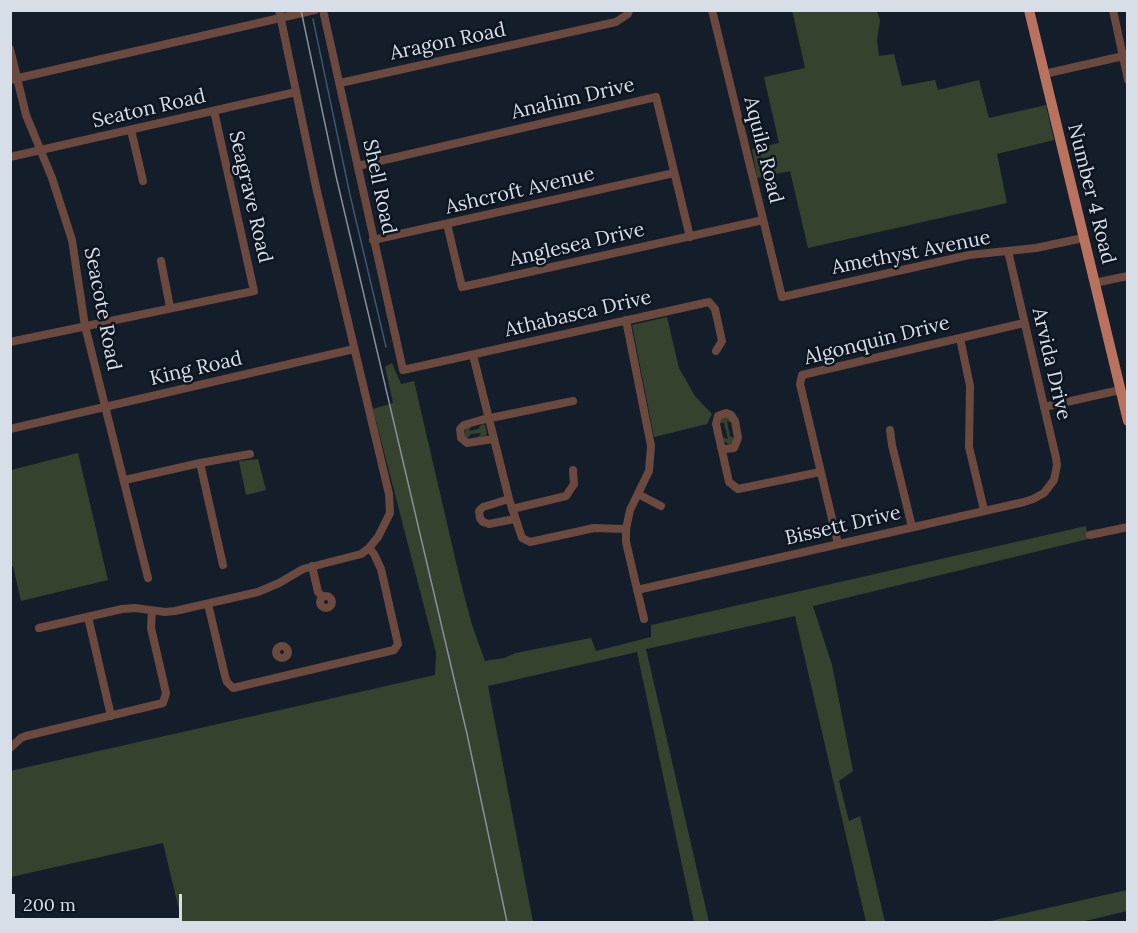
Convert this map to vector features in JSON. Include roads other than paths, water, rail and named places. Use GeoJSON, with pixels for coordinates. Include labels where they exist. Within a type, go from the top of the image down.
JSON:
{"type":"FeatureCollection","features":[{"type":"Feature","properties":{"kind":"main road","name":"Number 4 Road"},"geometry":{"type":"LineString","coordinates":[[1029,10],[1128,421]]}},
{"type":"Feature","properties":{"kind":"street"},"geometry":{"type":"LineString","coordinates":[[14,79],[280,14],[315,10]]}},
{"type":"Feature","properties":{"kind":"street","name":"Shell Road"},"geometry":{"type":"LineString","coordinates":[[323,10],[403,370]]}},
{"type":"Feature","properties":{"kind":"street","name":"Aragon Road"},"geometry":{"type":"LineString","coordinates":[[340,83],[616,22],[628,14],[629,10]]}},
{"type":"Feature","properties":{"kind":"street","name":"Aquila Road"},"geometry":{"type":"LineString","coordinates":[[712,10],[782,297]]}},
{"type":"Feature","properties":{"kind":"street"},"geometry":{"type":"LineString","coordinates":[[1113,10],[1125,56],[1128,80]]}},
{"type":"Feature","properties":{"kind":"street"},"geometry":{"type":"LineString","coordinates":[[39,628],[122,609],[175,611],[264,590],[293,573],[361,554],[369,548],[386,524],[391,504],[354,349],[280,14]]}},
{"type":"Feature","properties":{"kind":"street","name":"Seacote Road"},"geometry":{"type":"LineString","coordinates":[[10,49],[14,79],[52,178],[72,240],[85,326],[148,579]]}},
{"type":"Feature","properties":{"kind":"street"},"geometry":{"type":"LineString","coordinates":[[1044,74],[1125,56]]}},
{"type":"Feature","properties":{"kind":"street","name":"Seaton Road"},"geometry":{"type":"LineString","coordinates":[[10,157],[296,92]]}},
{"type":"Feature","properties":{"kind":"street","name":"Anahim Drive"},"geometry":{"type":"LineString","coordinates":[[358,166],[656,97],[690,237]]}},
{"type":"Feature","properties":{"kind":"street","name":"Seagrave Road"},"geometry":{"type":"LineString","coordinates":[[170,308],[254,291],[214,111]]}},
{"type":"Feature","properties":{"kind":"street"},"geometry":{"type":"LineString","coordinates":[[131,130],[143,181]]}},
{"type":"Feature","properties":{"kind":"street","name":"Ashcroft Avenue"},"geometry":{"type":"LineString","coordinates":[[373,240],[674,173]]}},
{"type":"Feature","properties":{"kind":"street","name":"Anglesea Drive"},"geometry":{"type":"LineString","coordinates":[[447,224],[462,287],[763,220]]}},
{"type":"Feature","properties":{"kind":"street","name":"Amethyst Avenue"},"geometry":{"type":"LineString","coordinates":[[782,297],[962,256],[1036,248],[1083,238]]}},
{"type":"Feature","properties":{"kind":"street","name":"Arvida Drive"},"geometry":{"type":"LineString","coordinates":[[1008,251],[1057,465],[1052,484]]}},
{"type":"Feature","properties":{"kind":"street"},"geometry":{"type":"LineString","coordinates":[[10,342],[170,308],[161,261]]}},
{"type":"Feature","properties":{"kind":"street"},"geometry":{"type":"LineString","coordinates":[[1094,283],[1128,276]]}},
{"type":"Feature","properties":{"kind":"street","name":"Athabasca Drive"},"geometry":{"type":"LineString","coordinates":[[403,370],[709,302],[715,309],[722,341],[716,351]]}},
{"type":"Feature","properties":{"kind":"street"},"geometry":{"type":"LineString","coordinates":[[626,320],[651,446],[649,471],[630,510],[626,529],[626,542],[644,619]]}},
{"type":"Feature","properties":{"kind":"street","name":"Algonquin Drive"},"geometry":{"type":"LineString","coordinates":[[838,543],[800,384],[802,375],[1024,323]]}},
{"type":"Feature","properties":{"kind":"street"},"geometry":{"type":"LineString","coordinates":[[960,338],[970,386],[969,447],[984,510]]}},
{"type":"Feature","properties":{"kind":"street","name":"King Road"},"geometry":{"type":"LineString","coordinates":[[10,429],[354,349]]}},
{"type":"Feature","properties":{"kind":"street"},"geometry":{"type":"LineString","coordinates":[[473,354],[519,535],[530,542],[594,528],[626,529]]}},
{"type":"Feature","properties":{"kind":"street"},"geometry":{"type":"LineString","coordinates":[[1044,407],[1120,390]]}},
{"type":"Feature","properties":{"kind":"street"},"geometry":{"type":"LineString","coordinates":[[493,439],[470,443],[464,441],[460,435],[460,429],[464,425],[573,401]]}},
{"type":"Feature","properties":{"kind":"street"},"geometry":{"type":"LineString","coordinates":[[890,430],[912,527]]}},
{"type":"Feature","properties":{"kind":"street"},"geometry":{"type":"LineString","coordinates":[[721,447],[729,482],[738,489],[820,472]]}},
{"type":"Feature","properties":{"kind":"street"},"geometry":{"type":"LineString","coordinates":[[125,480],[250,454]]}},
{"type":"Feature","properties":{"kind":"street"},"geometry":{"type":"LineString","coordinates":[[200,463],[223,565]]}},
{"type":"Feature","properties":{"kind":"street"},"geometry":{"type":"LineString","coordinates":[[512,509],[566,496],[574,484],[573,471]]}},
{"type":"Feature","properties":{"kind":"street","name":"Bissett Drive"},"geometry":{"type":"LineString","coordinates":[[637,590],[1033,499],[1044,493],[1052,484]]}},
{"type":"Feature","properties":{"kind":"street"},"geometry":{"type":"LineString","coordinates":[[638,494],[661,506]]}},
{"type":"Feature","properties":{"kind":"street"},"geometry":{"type":"LineString","coordinates":[[509,500],[483,507],[479,511],[480,518],[489,524],[514,519]]}},
{"type":"Feature","properties":{"kind":"street"},"geometry":{"type":"LineString","coordinates":[[1090,535],[1128,527]]}},
{"type":"Feature","properties":{"kind":"street"},"geometry":{"type":"LineString","coordinates":[[208,604],[229,686],[238,687],[390,652],[397,648],[396,637],[381,569],[369,548]]}},
{"type":"Feature","properties":{"kind":"street"},"geometry":{"type":"LineString","coordinates":[[312,567],[318,592],[322,597]]}},
{"type":"Feature","properties":{"kind":"street"},"geometry":{"type":"LineString","coordinates":[[10,748],[26,736],[163,704],[165,699],[151,628],[153,611]]}},
{"type":"Feature","properties":{"kind":"street"},"geometry":{"type":"LineString","coordinates":[[88,617],[111,716]]}},
{"type":"Feature","properties":{"kind":"street"},"geometry":{"type":"LineString","coordinates":[[283,658],[285,676]]}},
{"type":"Feature","properties":{"kind":"waterway"},"geometry":{"type":"LineString","coordinates":[[313,19],[350,195],[386,347]]}},
{"type":"Feature","properties":{"kind":"railway"},"geometry":{"type":"LineString","coordinates":[[301,10],[336,176],[467,734],[507,922]]}}]}
